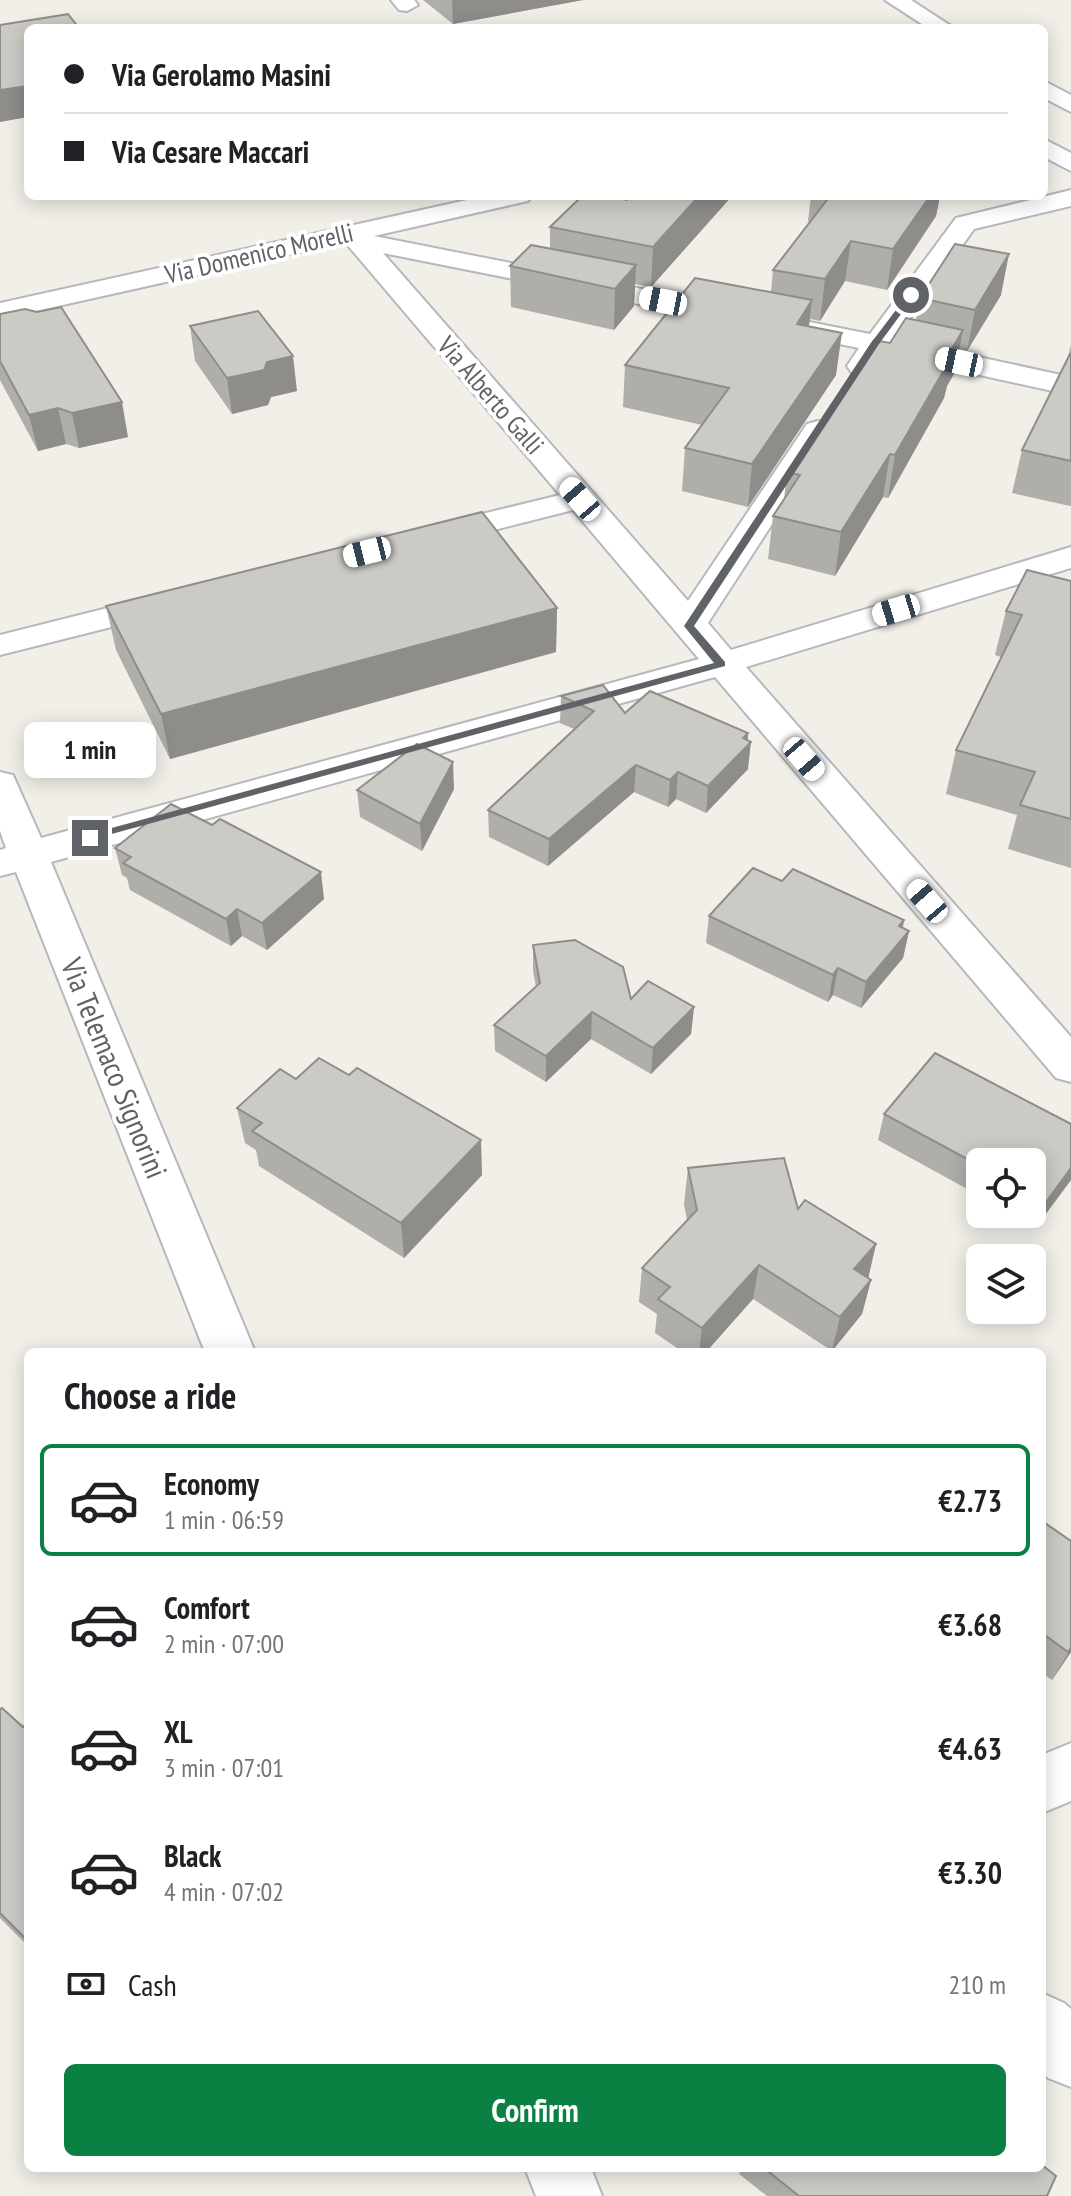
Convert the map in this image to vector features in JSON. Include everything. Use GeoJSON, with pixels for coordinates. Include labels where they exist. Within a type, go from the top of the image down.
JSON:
{"type":"FeatureCollection","features":[{"type":"Feature","properties":{"kind":"street"},"geometry":{"type":"LineString","coordinates":[[896,0],[936,24]]}},
{"type":"Feature","properties":{"kind":"street"},"geometry":{"type":"LineString","coordinates":[[1048,85],[1071,78]]}},
{"type":"Feature","properties":{"kind":"street"},"geometry":{"type":"LineString","coordinates":[[1048,89],[1071,105]]}},
{"type":"Feature","properties":{"kind":"street"},"geometry":{"type":"LineString","coordinates":[[1049,137],[1071,164]]}},
{"type":"Feature","properties":{"kind":"street"},"geometry":{"type":"LineString","coordinates":[[689,626],[875,343],[965,223],[1071,198]]}},
{"type":"Feature","properties":{"kind":"street","name":"Via Domenico Morelli"},"geometry":{"type":"LineString","coordinates":[[0,311],[355,237],[503,200]]}},
{"type":"Feature","properties":{"kind":"street"},"geometry":{"type":"LineString","coordinates":[[355,237],[1071,386]]}},
{"type":"Feature","properties":{"kind":"street","name":"Via Alberto Galli"},"geometry":{"type":"LineString","coordinates":[[355,237],[1071,1066]]}},
{"type":"Feature","properties":{"kind":"street"},"geometry":{"type":"LineString","coordinates":[[397,545],[580,499]]}},
{"type":"Feature","properties":{"kind":"street"},"geometry":{"type":"LineString","coordinates":[[15,859],[721,664],[1071,557]]}},
{"type":"Feature","properties":{"kind":"street"},"geometry":{"type":"LineString","coordinates":[[0,645],[199,595]]}},
{"type":"Feature","properties":{"kind":"street","name":"Via Telemaco Signorini"},"geometry":{"type":"LineString","coordinates":[[0,784],[15,859],[228,1348]]}},
{"type":"Feature","properties":{"kind":"street"},"geometry":{"type":"LineString","coordinates":[[1046,1782],[1071,1772]]}},
{"type":"Feature","properties":{"kind":"street"},"geometry":{"type":"LineString","coordinates":[[1046,2029],[1071,2055]]}},
{"type":"Feature","properties":{"kind":"street"},"geometry":{"type":"LineString","coordinates":[[560,2172],[569,2196]]}},
{"type":"Feature","properties":{"kind":"building"},"geometry":{"type":"Polygon","coordinates":[[[68,14],[76,24],[24,24],[24,87],[0,90],[0,25],[68,14]]]}},
{"type":"Feature","properties":{"kind":"building"},"geometry":{"type":"Polygon","coordinates":[[[578,200],[695,200],[653,247],[550,227],[578,200]]]}},
{"type":"Feature","properties":{"kind":"building"},"geometry":{"type":"Polygon","coordinates":[[[827,200],[927,200],[893,249],[851,241],[825,279],[773,270],[827,200]]]}},
{"type":"Feature","properties":{"kind":"building"},"geometry":{"type":"Polygon","coordinates":[[[955,244],[1009,254],[975,310],[920,298],[955,244]]]}},
{"type":"Feature","properties":{"kind":"building"},"geometry":{"type":"Polygon","coordinates":[[[531,245],[636,265],[615,289],[510,266],[531,245]]]}},
{"type":"Feature","properties":{"kind":"building"},"geometry":{"type":"Polygon","coordinates":[[[695,278],[812,300],[797,324],[842,333],[752,464],[685,448],[729,388],[625,365],[695,278]]]}},
{"type":"Feature","properties":{"kind":"building"},"geometry":{"type":"Polygon","coordinates":[[[61,307],[122,402],[72,413],[58,408],[29,415],[0,361],[0,314],[61,307]]]}},
{"type":"Feature","properties":{"kind":"building"},"geometry":{"type":"Polygon","coordinates":[[[258,311],[293,356],[267,362],[264,370],[227,378],[190,326],[258,311]]]}},
{"type":"Feature","properties":{"kind":"building"},"geometry":{"type":"Polygon","coordinates":[[[906,318],[963,330],[948,355],[952,356],[895,455],[890,454],[841,532],[773,516],[800,475],[787,472],[874,340],[890,343],[906,318]]]}},
{"type":"Feature","properties":{"kind":"building"},"geometry":{"type":"Polygon","coordinates":[[[1070,354],[1071,461],[1022,450],[1070,354]]]}},
{"type":"Feature","properties":{"kind":"building"},"geometry":{"type":"Polygon","coordinates":[[[482,512],[557,608],[161,714],[106,606],[482,512]]]}},
{"type":"Feature","properties":{"kind":"building"},"geometry":{"type":"Polygon","coordinates":[[[1027,570],[1071,581],[1071,819],[1020,805],[1035,772],[956,750],[1022,615],[1006,611],[1027,570]]]}},
{"type":"Feature","properties":{"kind":"building"},"geometry":{"type":"Polygon","coordinates":[[[603,685],[625,713],[650,691],[748,733],[743,738],[751,742],[708,786],[678,772],[670,780],[636,765],[549,839],[488,810],[594,711],[561,696],[603,685]]]}},
{"type":"Feature","properties":{"kind":"building"},"geometry":{"type":"Polygon","coordinates":[[[417,744],[453,762],[420,824],[357,790],[417,744]]]}},
{"type":"Feature","properties":{"kind":"building"},"geometry":{"type":"Polygon","coordinates":[[[171,804],[212,825],[220,819],[321,872],[262,923],[237,909],[226,919],[123,863],[131,857],[115,848],[171,804]]]}},
{"type":"Feature","properties":{"kind":"building"},"geometry":{"type":"Polygon","coordinates":[[[753,868],[782,881],[793,869],[904,920],[899,926],[909,931],[866,982],[838,968],[833,975],[709,916],[753,868]]]}},
{"type":"Feature","properties":{"kind":"building"},"geometry":{"type":"Polygon","coordinates":[[[575,940],[623,967],[631,999],[648,981],[694,1007],[653,1048],[592,1012],[546,1056],[494,1025],[540,983],[533,945],[575,940]]]}},
{"type":"Feature","properties":{"kind":"building"},"geometry":{"type":"Polygon","coordinates":[[[935,1053],[1071,1124],[1071,1168],[1046,1202],[1046,1148],[966,1148],[966,1158],[884,1114],[935,1053]]]}},
{"type":"Feature","properties":{"kind":"building"},"geometry":{"type":"Polygon","coordinates":[[[319,1058],[349,1075],[357,1068],[481,1140],[401,1223],[252,1131],[262,1123],[237,1108],[280,1069],[296,1079],[319,1058]]]}},
{"type":"Feature","properties":{"kind":"building"},"geometry":{"type":"Polygon","coordinates":[[[784,1158],[798,1209],[805,1200],[876,1244],[854,1269],[871,1280],[840,1317],[759,1265],[702,1328],[658,1299],[670,1287],[642,1268],[697,1210],[688,1168],[784,1158]]]}},
{"type":"Feature","properties":{"kind":"building"},"geometry":{"type":"Polygon","coordinates":[[[1046,1524],[1071,1541],[1071,1648],[1068,1652],[1046,1636],[1046,1524]]]}},
{"type":"Feature","properties":{"kind":"building"},"geometry":{"type":"Polygon","coordinates":[[[2,1708],[24,1726],[24,1937],[0,1913],[2,1708]]]}},
{"type":"Feature","properties":{"kind":"building"},"geometry":{"type":"Polygon","coordinates":[[[1046,2168],[1056,2176],[1047,2196],[799,2196],[769,2172],[1046,2172],[1046,2168]]]}},
{"type":"Feature","properties":{"kind":"route"},"geometry":{"type":"LineString","coordinates":[[90,838],[721,664],[689,626],[875,343],[911,295]]}}]}
